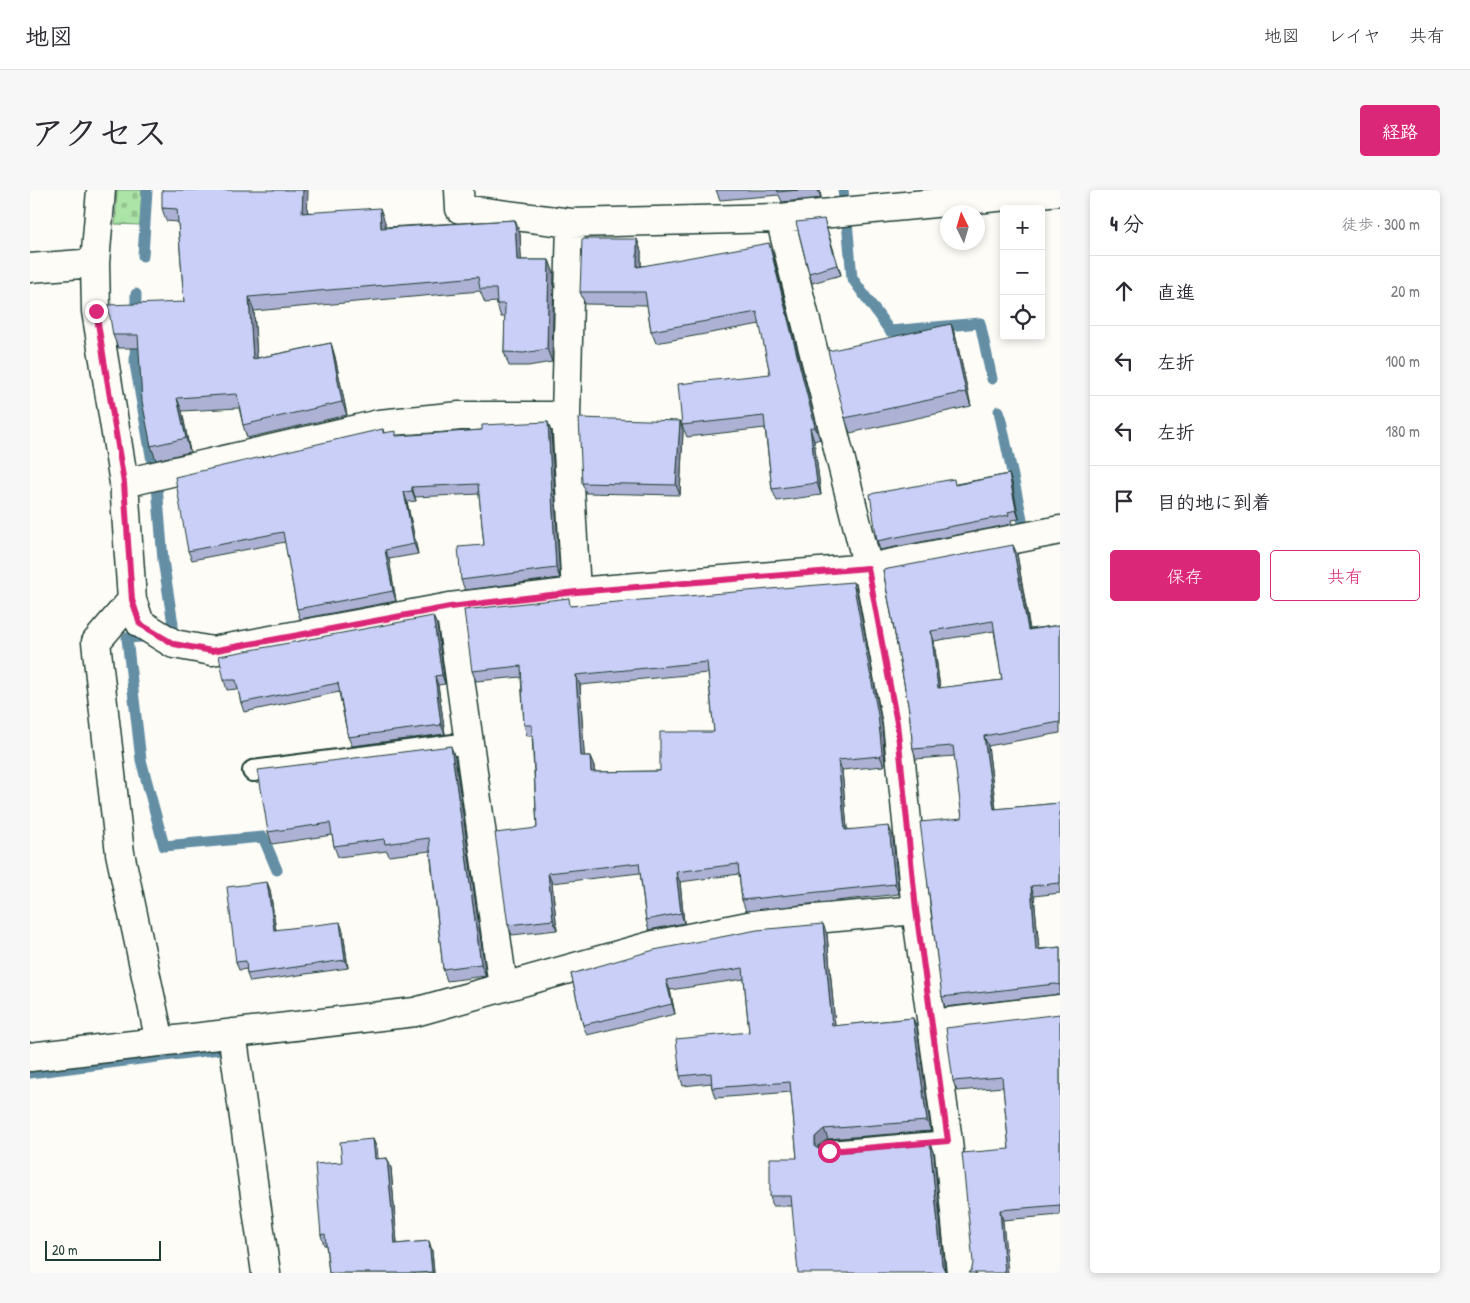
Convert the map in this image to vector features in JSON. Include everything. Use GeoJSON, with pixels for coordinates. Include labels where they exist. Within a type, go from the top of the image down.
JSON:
{"type":"FeatureCollection","features":[{"type":"Feature","properties":{"kind":"street"},"geometry":{"type":"LineString","coordinates":[[101,190],[95,263],[96,311],[124,483],[132,600],[140,624],[174,644],[212,651],[450,607],[576,592],[868,568],[1060,530]]}},
{"type":"Feature","properties":{"kind":"street"},"geometry":{"type":"LineString","coordinates":[[459,190],[460,209],[570,223],[780,218],[1060,191]]}},
{"type":"Feature","properties":{"kind":"street"},"geometry":{"type":"LineString","coordinates":[[780,218],[868,568],[897,723],[916,910],[948,1141],[961,1273]]}},
{"type":"Feature","properties":{"kind":"street"},"geometry":{"type":"LineString","coordinates":[[570,223],[566,416],[576,592]]}},
{"type":"Feature","properties":{"kind":"street"},"geometry":{"type":"LineString","coordinates":[[30,268],[95,263]]}},
{"type":"Feature","properties":{"kind":"street"},"geometry":{"type":"LineString","coordinates":[[124,483],[379,424],[460,416],[566,416]]}},
{"type":"Feature","properties":{"kind":"street"},"geometry":{"type":"LineString","coordinates":[[132,600],[96,642],[120,852],[160,1042]]}},
{"type":"Feature","properties":{"kind":"street"},"geometry":{"type":"LineString","coordinates":[[450,607],[503,986]]}},
{"type":"Feature","properties":{"kind":"street"},"geometry":{"type":"LineString","coordinates":[[30,1057],[415,1012],[654,945],[758,924],[916,910]]}},
{"type":"Feature","properties":{"kind":"street"},"geometry":{"type":"LineString","coordinates":[[932,1024],[1060,1009]]}},
{"type":"Feature","properties":{"kind":"street"},"geometry":{"type":"LineString","coordinates":[[232,1033],[266,1273]]}},
{"type":"Feature","properties":{"kind":"lane"},"geometry":{"type":"LineString","coordinates":[[253,771],[469,743]]}},
{"type":"Feature","properties":{"kind":"lane"},"geometry":{"type":"LineString","coordinates":[[829,1151],[948,1141]]}},
{"type":"Feature","properties":{"kind":"green space"},"geometry":{"type":"Polygon","coordinates":[[[117,190],[142,190],[140,225],[115,224],[117,190]]]}},
{"type":"Feature","properties":{"kind":"building"},"geometry":{"type":"Polygon","coordinates":[[[162,190],[303,190],[302,213],[380,208],[381,228],[515,220],[517,260],[549,260],[547,349],[524,353],[504,352],[505,304],[497,304],[496,289],[480,289],[478,277],[249,297],[253,359],[331,343],[342,402],[243,425],[237,394],[177,398],[186,438],[151,446],[142,401],[138,335],[113,335],[108,305],[184,302],[177,209],[162,208],[162,190]]]}},
{"type":"Feature","properties":{"kind":"building"},"geometry":{"type":"Polygon","coordinates":[[[777,190],[798,190],[778,192],[777,190]]]}},
{"type":"Feature","properties":{"kind":"building"},"geometry":{"type":"Polygon","coordinates":[[[824,219],[837,265],[809,273],[796,222],[824,219]]]}},
{"type":"Feature","properties":{"kind":"building"},"geometry":{"type":"Polygon","coordinates":[[[582,239],[637,239],[637,267],[769,243],[815,427],[810,428],[817,483],[772,489],[764,416],[682,425],[678,384],[770,374],[757,312],[651,331],[645,292],[580,292],[582,239]]]}},
{"type":"Feature","properties":{"kind":"building"},"geometry":{"type":"Polygon","coordinates":[[[951,324],[966,392],[845,418],[828,351],[951,324]]]}},
{"type":"Feature","properties":{"kind":"building"},"geometry":{"type":"Polygon","coordinates":[[[579,418],[680,421],[676,485],[582,483],[579,418]]]}},
{"type":"Feature","properties":{"kind":"building"},"geometry":{"type":"Polygon","coordinates":[[[548,422],[556,568],[461,580],[458,547],[484,545],[478,484],[412,487],[412,491],[404,492],[414,544],[385,550],[393,591],[297,609],[283,532],[188,551],[175,477],[383,429],[383,433],[396,431],[396,436],[482,430],[482,425],[548,422]]]}},
{"type":"Feature","properties":{"kind":"building"},"geometry":{"type":"Polygon","coordinates":[[[1009,474],[1016,510],[1008,512],[1009,515],[877,541],[870,494],[954,479],[955,485],[1009,474]]]}},
{"type":"Feature","properties":{"kind":"building"},"geometry":{"type":"Polygon","coordinates":[[[1013,545],[1028,630],[1060,625],[1060,722],[984,736],[994,809],[1060,803],[1060,883],[1031,886],[1036,950],[1060,947],[1060,985],[1055,984],[942,997],[920,822],[962,818],[953,746],[913,749],[909,710],[883,570],[1013,545]],[[993,621],[931,631],[938,688],[1002,680],[993,621]]]}},
{"type":"Feature","properties":{"kind":"building"},"geometry":{"type":"Polygon","coordinates":[[[853,582],[878,715],[882,753],[880,756],[838,760],[845,830],[889,826],[895,884],[742,900],[738,864],[676,872],[681,913],[646,920],[639,863],[548,873],[553,920],[508,925],[495,833],[537,828],[532,725],[524,725],[521,666],[472,671],[464,610],[569,598],[570,606],[853,582]],[[707,662],[576,675],[581,756],[590,756],[591,772],[660,771],[660,732],[714,732],[707,662]]]}},
{"type":"Feature","properties":{"kind":"building"},"geometry":{"type":"Polygon","coordinates":[[[433,616],[442,675],[435,676],[441,725],[348,737],[338,683],[241,703],[236,680],[224,680],[219,656],[433,616]]]}},
{"type":"Feature","properties":{"kind":"building"},"geometry":{"type":"Polygon","coordinates":[[[451,746],[481,964],[443,969],[429,838],[385,844],[384,839],[334,846],[330,823],[268,832],[258,770],[451,746]]]}},
{"type":"Feature","properties":{"kind":"building"},"geometry":{"type":"Polygon","coordinates":[[[267,882],[274,930],[340,922],[345,960],[247,974],[246,961],[236,962],[227,887],[267,882]]]}},
{"type":"Feature","properties":{"kind":"building"},"geometry":{"type":"Polygon","coordinates":[[[823,924],[832,1026],[913,1018],[927,1121],[824,1129],[815,1137],[815,1147],[826,1153],[930,1144],[942,1265],[946,1273],[798,1273],[791,1196],[770,1196],[770,1158],[797,1158],[790,1082],[712,1088],[711,1073],[680,1076],[676,1039],[749,1032],[743,968],[666,980],[672,1004],[583,1025],[571,974],[654,950],[757,930],[823,924]]]}},
{"type":"Feature","properties":{"kind":"building"},"geometry":{"type":"Polygon","coordinates":[[[1060,1014],[1060,1205],[1000,1210],[1005,1273],[969,1273],[973,1262],[962,1153],[1009,1149],[1002,1077],[953,1081],[946,1028],[1060,1014]]]}},
{"type":"Feature","properties":{"kind":"building"},"geometry":{"type":"Polygon","coordinates":[[[373,1139],[375,1159],[387,1158],[395,1244],[429,1241],[432,1272],[329,1273],[325,1234],[321,1235],[315,1164],[342,1162],[340,1142],[373,1139]]]}},
{"type":"Feature","properties":{"kind":"waterway"},"geometry":{"type":"LineString","coordinates":[[143,256],[147,190]]}},
{"type":"Feature","properties":{"kind":"waterway"},"geometry":{"type":"LineString","coordinates":[[843,190],[844,198]]}},
{"type":"Feature","properties":{"kind":"waterway"},"geometry":{"type":"LineString","coordinates":[[847,221],[852,278],[890,331],[980,323],[992,379]]}},
{"type":"Feature","properties":{"kind":"waterway"},"geometry":{"type":"LineString","coordinates":[[136,294],[135,364],[153,467]]}},
{"type":"Feature","properties":{"kind":"waterway"},"geometry":{"type":"LineString","coordinates":[[999,411],[1022,519]]}},
{"type":"Feature","properties":{"kind":"waterway"},"geometry":{"type":"LineString","coordinates":[[157,486],[163,560],[173,624]]}},
{"type":"Feature","properties":{"kind":"waterway"},"geometry":{"type":"LineString","coordinates":[[142,637],[127,638],[141,760],[164,846],[263,837],[277,870]]}},
{"type":"Feature","properties":{"kind":"waterway"},"geometry":{"type":"LineString","coordinates":[[30,1073],[220,1049]]}},
{"type":"Feature","properties":{"kind":"route"},"geometry":{"type":"LineString","coordinates":[[96,311],[124,483],[132,600],[140,624],[174,644],[212,651],[450,607],[576,592],[868,568],[897,723],[916,910],[948,1141],[829,1151]]}}]}
